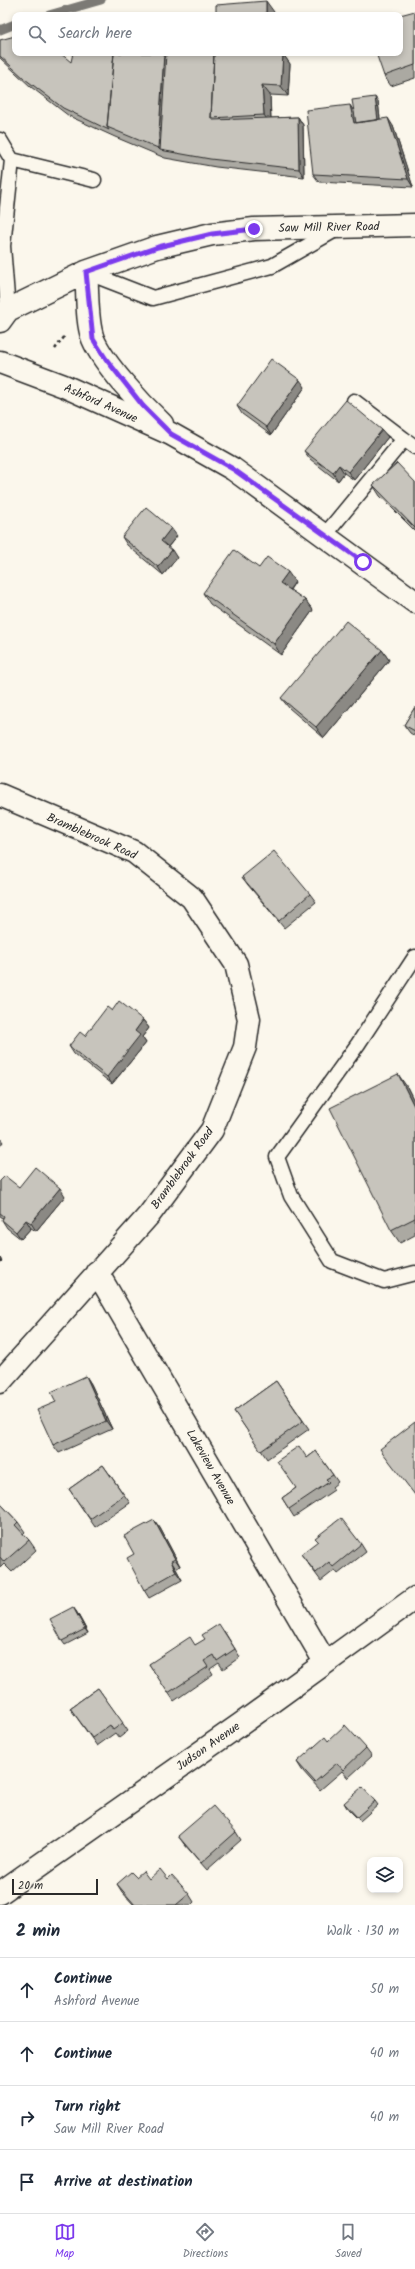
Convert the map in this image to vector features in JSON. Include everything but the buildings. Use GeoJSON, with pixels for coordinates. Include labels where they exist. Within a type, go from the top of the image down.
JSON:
{"type":"FeatureCollection","features":[{"type":"Feature","properties":{"kind":"street","name":"Saw Mill River Road"},"geometry":{"type":"LineString","coordinates":[[4,315],[86,272],[158,247],[212,234],[254,229],[415,225]]}},
{"type":"Feature","properties":{"kind":"street"},"geometry":{"type":"LineString","coordinates":[[86,272],[93,339],[106,359],[143,406],[171,434]]}},
{"type":"Feature","properties":{"kind":"street","name":"Ashford Avenue"},"geometry":{"type":"LineString","coordinates":[[0,362],[64,386],[171,434],[233,469],[325,534],[415,602]]}},
{"type":"Feature","properties":{"kind":"street","name":"Bramblebrook Road"},"geometry":{"type":"LineString","coordinates":[[0,796],[134,852],[192,898],[236,964],[249,1019],[245,1047],[212,1130],[149,1215],[0,1382]]}},
{"type":"Feature","properties":{"kind":"street","name":"Lakeview Avenue"},"geometry":{"type":"LineString","coordinates":[[97,1272],[324,1662]]}},
{"type":"Feature","properties":{"kind":"street","name":"Judson Avenue"},"geometry":{"type":"LineString","coordinates":[[0,1893],[415,1598]]}},
{"type":"Feature","properties":{"kind":"lane"},"geometry":{"type":"LineString","coordinates":[[0,140],[12,160],[3,246],[4,315]]}},
{"type":"Feature","properties":{"kind":"lane"},"geometry":{"type":"LineString","coordinates":[[12,160],[94,180]]}},
{"type":"Feature","properties":{"kind":"lane"},"geometry":{"type":"LineString","coordinates":[[86,272],[153,298],[272,266],[339,228]]}},
{"type":"Feature","properties":{"kind":"lane"},"geometry":{"type":"LineString","coordinates":[[325,534],[409,443],[354,401]]}},
{"type":"Feature","properties":{"kind":"lane"},"geometry":{"type":"LineString","coordinates":[[415,958],[358,1044],[277,1157],[291,1196],[332,1261],[384,1281],[415,1274]]}},
{"type":"Feature","properties":{"kind":"path"},"geometry":{"type":"LineString","coordinates":[[55,349],[66,334],[65,330]]}},
{"type":"Feature","properties":{"kind":"waterway"},"geometry":{"type":"LineString","coordinates":[[59,12],[101,0]]}},
{"type":"Feature","properties":{"kind":"waterway"},"geometry":{"type":"LineString","coordinates":[[0,30],[12,25]]}},
{"type":"Feature","properties":{"kind":"route"},"geometry":{"type":"LineString","coordinates":[[254,229],[212,234],[158,247],[86,272],[93,339],[106,359],[143,406],[171,434],[233,469],[363,562]]}}]}
